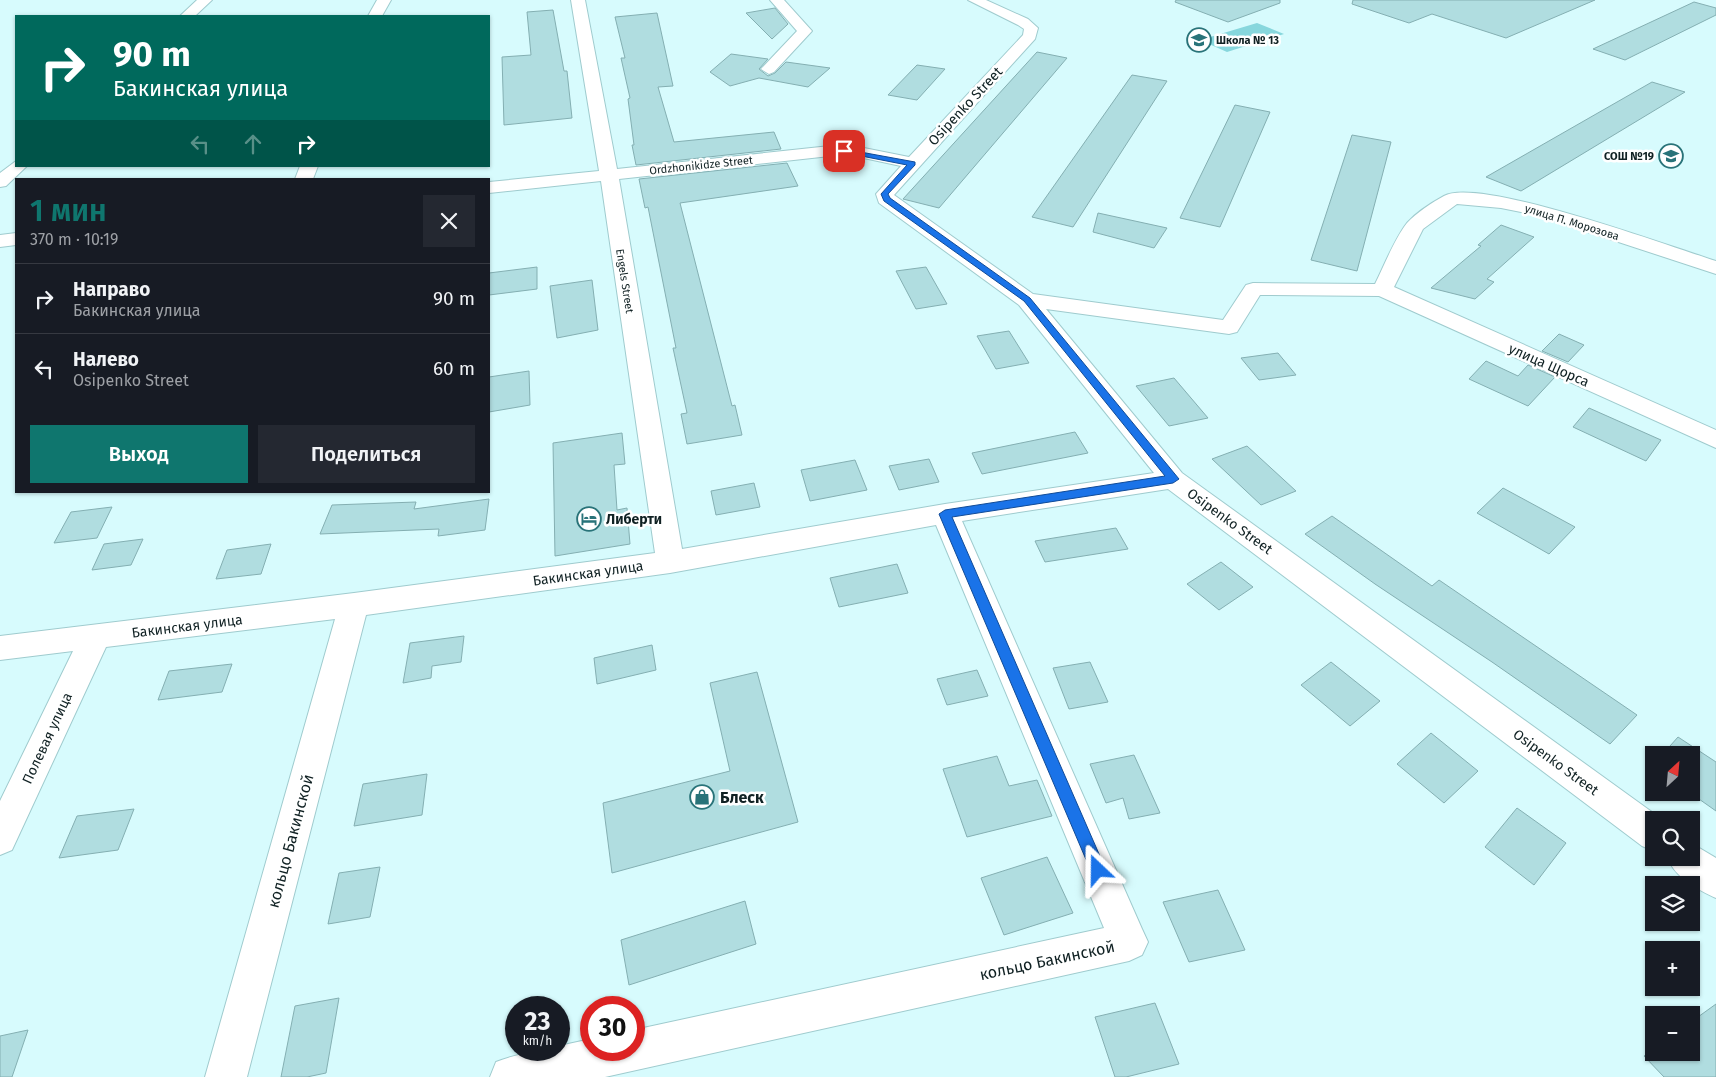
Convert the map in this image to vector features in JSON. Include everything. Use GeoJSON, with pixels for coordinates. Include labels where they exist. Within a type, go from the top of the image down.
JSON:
{"type":"FeatureCollection","features":[{"type":"Feature","properties":{"kind":"street"},"geometry":{"type":"LineString","coordinates":[[188,15],[205,0]]}},
{"type":"Feature","properties":{"kind":"street"},"geometry":{"type":"LineString","coordinates":[[376,15],[384,0]]}},
{"type":"Feature","properties":{"kind":"street","name":"Engels Street"},"geometry":{"type":"LineString","coordinates":[[578,0],[609,174],[670,562]]}},
{"type":"Feature","properties":{"kind":"street"},"geometry":{"type":"LineString","coordinates":[[769,69],[805,31],[777,0]]}},
{"type":"Feature","properties":{"kind":"street","name":"Osipenko Street"},"geometry":{"type":"LineString","coordinates":[[975,0],[1023,22],[1031,28],[1030,36],[884,194],[886,199],[1027,300],[1173,479],[1645,827]]}},
{"type":"Feature","properties":{"kind":"street","name":"Ordzhonikidze Street"},"geometry":{"type":"LineString","coordinates":[[490,188],[830,151],[859,152],[912,164]]}},
{"type":"Feature","properties":{"kind":"street"},"geometry":{"type":"LineString","coordinates":[[0,182],[17,167]]}},
{"type":"Feature","properties":{"kind":"street","name":"улица П. Морозова"},"geometry":{"type":"LineString","coordinates":[[1382,290],[1415,226],[1452,199],[1501,202],[1541,211],[1716,268]]}},
{"type":"Feature","properties":{"kind":"street"},"geometry":{"type":"LineString","coordinates":[[0,241],[15,239]]}},
{"type":"Feature","properties":{"kind":"street"},"geometry":{"type":"LineString","coordinates":[[1027,300],[1229,327],[1253,289],[1382,290]]}},
{"type":"Feature","properties":{"kind":"street","name":"улица Щорса"},"geometry":{"type":"LineString","coordinates":[[1382,290],[1716,440]]}},
{"type":"Feature","properties":{"kind":"street","name":"Бакинская улица"},"geometry":{"type":"LineString","coordinates":[[0,648],[95,638],[354,605],[670,562],[945,514],[1173,479]]}},
{"type":"Feature","properties":{"kind":"street","name":"кольцо Бакинской"},"geometry":{"type":"LineString","coordinates":[[511,1077],[1129,942],[945,514]]}},
{"type":"Feature","properties":{"kind":"street","name":"кольцо Бакинской"},"geometry":{"type":"LineString","coordinates":[[226,1077],[354,605]]}},
{"type":"Feature","properties":{"kind":"street","name":"Полевая улица"},"geometry":{"type":"LineString","coordinates":[[0,838],[95,638]]}},
{"type":"Feature","properties":{"kind":"street"},"geometry":{"type":"LineString","coordinates":[[1697,866],[1716,880]]}},
{"type":"Feature","properties":{"kind":"shaded area"},"geometry":{"type":"Polygon","coordinates":[[[1257,23],[1284,34],[1227,52],[1200,40],[1257,23]]]}},
{"type":"Feature","properties":{"kind":"building"},"geometry":{"type":"Polygon","coordinates":[[[1176,0],[1280,0],[1280,3],[1228,22],[1175,2],[1176,0]]]}},
{"type":"Feature","properties":{"kind":"building"},"geometry":{"type":"Polygon","coordinates":[[[1353,0],[1595,0],[1506,38],[1432,14],[1409,23],[1352,4],[1353,0]]]}},
{"type":"Feature","properties":{"kind":"building"},"geometry":{"type":"Polygon","coordinates":[[[1694,2],[1716,8],[1716,15],[1625,60],[1593,49],[1694,2]]]}},
{"type":"Feature","properties":{"kind":"building"},"geometry":{"type":"Polygon","coordinates":[[[775,8],[788,24],[772,39],[746,13],[775,8]]]}},
{"type":"Feature","properties":{"kind":"building"},"geometry":{"type":"Polygon","coordinates":[[[553,10],[564,71],[567,71],[572,118],[504,125],[502,57],[531,55],[527,12],[553,10]]]}},
{"type":"Feature","properties":{"kind":"building"},"geometry":{"type":"Polygon","coordinates":[[[657,13],[673,86],[658,87],[674,142],[774,132],[781,149],[636,165],[632,145],[634,145],[628,99],[630,98],[621,58],[625,58],[615,17],[657,13]]]}},
{"type":"Feature","properties":{"kind":"building"},"geometry":{"type":"Polygon","coordinates":[[[1037,52],[1067,58],[939,208],[903,199],[1037,52]]]}},
{"type":"Feature","properties":{"kind":"building"},"geometry":{"type":"Polygon","coordinates":[[[731,54],[768,59],[759,69],[768,76],[775,73],[786,62],[830,68],[808,87],[759,78],[730,86],[710,72],[731,54]]]}},
{"type":"Feature","properties":{"kind":"building"},"geometry":{"type":"Polygon","coordinates":[[[917,65],[945,69],[917,100],[888,95],[917,65]]]}},
{"type":"Feature","properties":{"kind":"building"},"geometry":{"type":"Polygon","coordinates":[[[1132,75],[1167,81],[1073,227],[1032,217],[1132,75]]]}},
{"type":"Feature","properties":{"kind":"building"},"geometry":{"type":"Polygon","coordinates":[[[1652,82],[1685,92],[1521,191],[1486,177],[1652,82]]]}},
{"type":"Feature","properties":{"kind":"building"},"geometry":{"type":"Polygon","coordinates":[[[1235,105],[1270,112],[1220,227],[1180,218],[1235,105]]]}},
{"type":"Feature","properties":{"kind":"building"},"geometry":{"type":"Polygon","coordinates":[[[1352,135],[1391,142],[1357,271],[1311,260],[1352,135]]]}},
{"type":"Feature","properties":{"kind":"building"},"geometry":{"type":"Polygon","coordinates":[[[787,163],[798,186],[680,203],[732,406],[735,405],[742,435],[687,444],[681,414],[687,413],[673,348],[676,348],[648,207],[645,208],[639,179],[787,163]]]}},
{"type":"Feature","properties":{"kind":"building"},"geometry":{"type":"Polygon","coordinates":[[[1098,213],[1167,228],[1154,248],[1093,232],[1098,213]]]}},
{"type":"Feature","properties":{"kind":"building"},"geometry":{"type":"Polygon","coordinates":[[[1501,225],[1534,237],[1487,279],[1494,282],[1475,299],[1431,288],[1481,246],[1478,245],[1501,225]]]}},
{"type":"Feature","properties":{"kind":"building"},"geometry":{"type":"Polygon","coordinates":[[[537,267],[537,289],[490,295],[490,273],[537,267]]]}},
{"type":"Feature","properties":{"kind":"building"},"geometry":{"type":"Polygon","coordinates":[[[926,267],[947,304],[916,309],[896,271],[926,267]]]}},
{"type":"Feature","properties":{"kind":"building"},"geometry":{"type":"Polygon","coordinates":[[[592,280],[598,330],[557,338],[550,286],[592,280]]]}},
{"type":"Feature","properties":{"kind":"building"},"geometry":{"type":"Polygon","coordinates":[[[1009,331],[1029,363],[996,369],[977,336],[1009,331]]]}},
{"type":"Feature","properties":{"kind":"building"},"geometry":{"type":"Polygon","coordinates":[[[1559,334],[1584,345],[1568,362],[1542,351],[1559,334]]]}},
{"type":"Feature","properties":{"kind":"building"},"geometry":{"type":"Polygon","coordinates":[[[1278,353],[1296,375],[1259,380],[1241,358],[1278,353]]]}},
{"type":"Feature","properties":{"kind":"building"},"geometry":{"type":"Polygon","coordinates":[[[1486,361],[1518,376],[1528,365],[1555,377],[1528,406],[1469,379],[1486,361]]]}},
{"type":"Feature","properties":{"kind":"building"},"geometry":{"type":"Polygon","coordinates":[[[529,371],[530,405],[490,412],[490,377],[529,371]]]}},
{"type":"Feature","properties":{"kind":"building"},"geometry":{"type":"Polygon","coordinates":[[[1174,378],[1208,418],[1169,426],[1136,386],[1174,378]]]}},
{"type":"Feature","properties":{"kind":"building"},"geometry":{"type":"Polygon","coordinates":[[[1589,408],[1661,440],[1646,461],[1573,427],[1589,408]]]}},
{"type":"Feature","properties":{"kind":"building"},"geometry":{"type":"Polygon","coordinates":[[[1075,432],[1088,453],[982,474],[972,453],[1075,432]]]}},
{"type":"Feature","properties":{"kind":"building"},"geometry":{"type":"Polygon","coordinates":[[[622,433],[625,464],[614,465],[617,510],[627,508],[630,544],[555,556],[553,443],[622,433]]]}},
{"type":"Feature","properties":{"kind":"building"},"geometry":{"type":"Polygon","coordinates":[[[1247,446],[1296,491],[1261,505],[1212,459],[1247,446]]]}},
{"type":"Feature","properties":{"kind":"building"},"geometry":{"type":"Polygon","coordinates":[[[929,459],[939,482],[899,490],[889,466],[929,459]]]}},
{"type":"Feature","properties":{"kind":"building"},"geometry":{"type":"Polygon","coordinates":[[[855,460],[867,490],[810,501],[801,470],[855,460]]]}},
{"type":"Feature","properties":{"kind":"building"},"geometry":{"type":"Polygon","coordinates":[[[754,483],[760,507],[716,515],[711,491],[754,483]]]}},
{"type":"Feature","properties":{"kind":"building"},"geometry":{"type":"Polygon","coordinates":[[[1503,488],[1575,527],[1549,554],[1477,513],[1503,488]]]}},
{"type":"Feature","properties":{"kind":"building"},"geometry":{"type":"Polygon","coordinates":[[[489,499],[485,530],[438,536],[439,529],[320,534],[332,505],[416,502],[414,509],[489,499]]]}},
{"type":"Feature","properties":{"kind":"building"},"geometry":{"type":"Polygon","coordinates":[[[112,507],[97,538],[54,543],[71,512],[112,507]]]}},
{"type":"Feature","properties":{"kind":"building"},"geometry":{"type":"Polygon","coordinates":[[[1332,516],[1432,586],[1439,580],[1637,715],[1610,744],[1305,534],[1332,516]]]}},
{"type":"Feature","properties":{"kind":"building"},"geometry":{"type":"Polygon","coordinates":[[[1116,528],[1128,549],[1045,562],[1035,541],[1116,528]]]}},
{"type":"Feature","properties":{"kind":"building"},"geometry":{"type":"Polygon","coordinates":[[[143,539],[131,565],[92,570],[104,544],[143,539]]]}},
{"type":"Feature","properties":{"kind":"building"},"geometry":{"type":"Polygon","coordinates":[[[271,544],[261,574],[216,579],[227,550],[271,544]]]}},
{"type":"Feature","properties":{"kind":"building"},"geometry":{"type":"Polygon","coordinates":[[[1221,562],[1253,587],[1219,610],[1187,584],[1221,562]]]}},
{"type":"Feature","properties":{"kind":"building"},"geometry":{"type":"Polygon","coordinates":[[[897,564],[908,593],[839,607],[830,578],[897,564]]]}},
{"type":"Feature","properties":{"kind":"building"},"geometry":{"type":"Polygon","coordinates":[[[464,636],[461,662],[432,666],[431,678],[403,683],[410,643],[464,636]]]}},
{"type":"Feature","properties":{"kind":"building"},"geometry":{"type":"Polygon","coordinates":[[[652,645],[656,670],[597,684],[594,658],[652,645]]]}},
{"type":"Feature","properties":{"kind":"building"},"geometry":{"type":"Polygon","coordinates":[[[1090,662],[1108,702],[1069,709],[1053,668],[1090,662]]]}},
{"type":"Feature","properties":{"kind":"building"},"geometry":{"type":"Polygon","coordinates":[[[1331,662],[1380,701],[1350,726],[1301,685],[1331,662]]]}},
{"type":"Feature","properties":{"kind":"building"},"geometry":{"type":"Polygon","coordinates":[[[232,664],[222,692],[158,700],[169,671],[232,664]]]}},
{"type":"Feature","properties":{"kind":"building"},"geometry":{"type":"Polygon","coordinates":[[[977,670],[988,696],[947,705],[937,679],[977,670]]]}},
{"type":"Feature","properties":{"kind":"building"},"geometry":{"type":"Polygon","coordinates":[[[757,672],[798,822],[612,873],[603,803],[730,771],[710,683],[757,672]]]}},
{"type":"Feature","properties":{"kind":"building"},"geometry":{"type":"Polygon","coordinates":[[[1431,733],[1478,771],[1444,803],[1397,764],[1431,733]]]}},
{"type":"Feature","properties":{"kind":"building"},"geometry":{"type":"Polygon","coordinates":[[[1678,737],[1692,746],[1670,746],[1678,737]]]}},
{"type":"Feature","properties":{"kind":"building"},"geometry":{"type":"Polygon","coordinates":[[[1700,751],[1716,762],[1716,811],[1700,800],[1700,751]]]}},
{"type":"Feature","properties":{"kind":"building"},"geometry":{"type":"Polygon","coordinates":[[[1134,755],[1160,813],[1129,819],[1123,798],[1106,803],[1090,764],[1134,755]]]}},
{"type":"Feature","properties":{"kind":"building"},"geometry":{"type":"Polygon","coordinates":[[[997,756],[1009,786],[1037,780],[1052,816],[967,837],[943,769],[997,756]]]}},
{"type":"Feature","properties":{"kind":"building"},"geometry":{"type":"Polygon","coordinates":[[[427,774],[422,815],[354,826],[363,784],[427,774]]]}},
{"type":"Feature","properties":{"kind":"building"},"geometry":{"type":"Polygon","coordinates":[[[1517,808],[1566,843],[1534,885],[1485,847],[1517,808]]]}},
{"type":"Feature","properties":{"kind":"building"},"geometry":{"type":"Polygon","coordinates":[[[134,809],[118,850],[59,858],[77,816],[134,809]]]}},
{"type":"Feature","properties":{"kind":"building"},"geometry":{"type":"Polygon","coordinates":[[[1047,857],[1073,913],[1004,935],[981,878],[1047,857]]]}},
{"type":"Feature","properties":{"kind":"building"},"geometry":{"type":"Polygon","coordinates":[[[380,867],[370,917],[328,924],[339,873],[380,867]]]}},
{"type":"Feature","properties":{"kind":"building"},"geometry":{"type":"Polygon","coordinates":[[[1218,890],[1245,950],[1189,962],[1163,902],[1218,890]]]}},
{"type":"Feature","properties":{"kind":"building"},"geometry":{"type":"Polygon","coordinates":[[[745,901],[756,944],[629,985],[621,940],[745,901]]]}},
{"type":"Feature","properties":{"kind":"building"},"geometry":{"type":"Polygon","coordinates":[[[339,998],[326,1073],[307,1077],[281,1077],[295,1006],[339,998]]]}},
{"type":"Feature","properties":{"kind":"building"},"geometry":{"type":"Polygon","coordinates":[[[1155,1003],[1179,1064],[1126,1077],[1115,1077],[1095,1017],[1155,1003]]]}},
{"type":"Feature","properties":{"kind":"building"},"geometry":{"type":"Polygon","coordinates":[[[1716,1004],[1716,1077],[1664,1077],[1649,1061],[1700,1061],[1700,1016],[1716,1004]]]}},
{"type":"Feature","properties":{"kind":"building"},"geometry":{"type":"Polygon","coordinates":[[[28,1030],[12,1077],[0,1077],[0,1036],[28,1030]]]}},
{"type":"Feature","properties":{"kind":"place","name":"Школа № 13"},"geometry":{"type":"Point","coordinates":[1199,40]}},
{"type":"Feature","properties":{"kind":"place","name":"СОШ №19"},"geometry":{"type":"Point","coordinates":[1671,156]}},
{"type":"Feature","properties":{"kind":"place","name":"Либерти"},"geometry":{"type":"Point","coordinates":[589,519]}},
{"type":"Feature","properties":{"kind":"place","name":"Блеск"},"geometry":{"type":"Point","coordinates":[702,797]}},
{"type":"Feature","properties":{"kind":"route"},"geometry":{"type":"LineString","coordinates":[[844,151],[859,152],[912,164],[884,194],[886,199],[1027,300],[1173,479],[945,514],[1098,870]]}}]}
